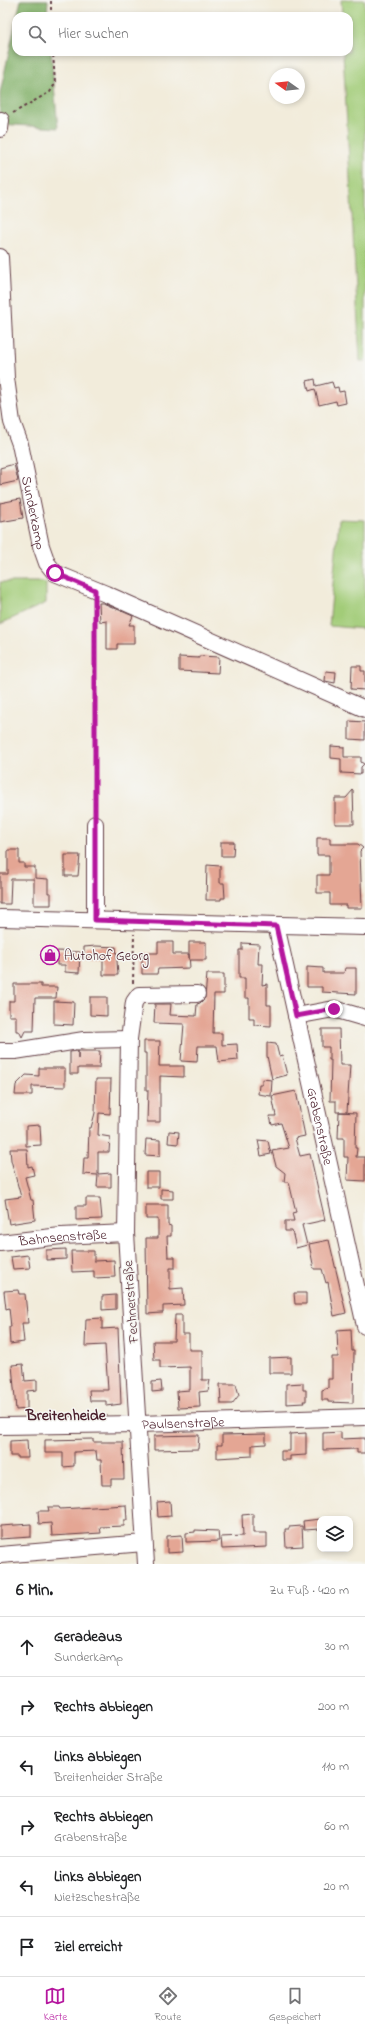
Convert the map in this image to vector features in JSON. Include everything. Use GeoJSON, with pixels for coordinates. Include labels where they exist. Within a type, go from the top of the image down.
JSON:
{"type":"FeatureCollection","features":[{"type":"Feature","properties":{"kind":"street","name":"Sunderkamp"},"geometry":{"type":"LineString","coordinates":[[0,257],[7,427],[20,444],[41,546],[47,563],[55,573],[365,709]]}},
{"type":"Feature","properties":{"kind":"street"},"geometry":{"type":"LineString","coordinates":[[95,920],[96,824]]}},
{"type":"Feature","properties":{"kind":"street"},"geometry":{"type":"LineString","coordinates":[[0,918],[134,920],[276,926],[365,927]]}},
{"type":"Feature","properties":{"kind":"street","name":"Grabenstraße"},"geometry":{"type":"LineString","coordinates":[[276,926],[365,1326]]}},
{"type":"Feature","properties":{"kind":"street"},"geometry":{"type":"LineString","coordinates":[[139,995],[197,994]]}},
{"type":"Feature","properties":{"kind":"street","name":"Fechnerstraße"},"geometry":{"type":"LineString","coordinates":[[139,995],[134,1002],[128,1039],[126,1233],[146,1564]]}},
{"type":"Feature","properties":{"kind":"street"},"geometry":{"type":"LineString","coordinates":[[296,1016],[334,1009],[350,1012],[365,1018]]}},
{"type":"Feature","properties":{"kind":"street"},"geometry":{"type":"LineString","coordinates":[[0,1051],[15,1052],[84,1040],[128,1039]]}},
{"type":"Feature","properties":{"kind":"street","name":"Bahnsenstraße"},"geometry":{"type":"LineString","coordinates":[[0,1243],[61,1236],[126,1233]]}},
{"type":"Feature","properties":{"kind":"street"},"geometry":{"type":"LineString","coordinates":[[349,1254],[365,1256]]}},
{"type":"Feature","properties":{"kind":"street","name":"Paulsenstraße"},"geometry":{"type":"LineString","coordinates":[[0,1423],[138,1424],[365,1417]]}},
{"type":"Feature","properties":{"kind":"street"},"geometry":{"type":"LineString","coordinates":[[0,1555],[144,1543]]}},
{"type":"Feature","properties":{"kind":"path"},"geometry":{"type":"LineString","coordinates":[[50,12],[51,0]]}},
{"type":"Feature","properties":{"kind":"path"},"geometry":{"type":"LineString","coordinates":[[3,122],[50,92],[55,84],[53,56]]}},
{"type":"Feature","properties":{"kind":"path"},"geometry":{"type":"LineString","coordinates":[[95,590],[96,824]]}},
{"type":"Feature","properties":{"kind":"path"},"geometry":{"type":"LineString","coordinates":[[134,920],[133,986],[139,995]]}},
{"type":"Feature","properties":{"kind":"green space"},"geometry":{"type":"Polygon","coordinates":[[[21,0],[48,0],[47,12],[18,12],[21,0]]]}},
{"type":"Feature","properties":{"kind":"green space"},"geometry":{"type":"Polygon","coordinates":[[[341,0],[365,0],[365,361],[360,361],[343,56],[353,56],[353,12],[342,12],[341,0]]]}},
{"type":"Feature","properties":{"kind":"green space"},"geometry":{"type":"Polygon","coordinates":[[[12,38],[12,56],[51,56],[58,128],[0,124],[0,93],[12,38]]]}},
{"type":"Feature","properties":{"kind":"green space"},"geometry":{"type":"Polygon","coordinates":[[[339,519],[365,520],[365,629],[329,626],[339,519]]]}},
{"type":"Feature","properties":{"kind":"green space"},"geometry":{"type":"Polygon","coordinates":[[[0,582],[46,583],[46,603],[0,624],[0,582]]]}},
{"type":"Feature","properties":{"kind":"building"},"geometry":{"type":"Polygon","coordinates":[[[315,379],[316,386],[332,382],[334,388],[338,387],[339,392],[344,391],[346,403],[337,405],[336,401],[319,405],[315,389],[309,391],[307,381],[315,379]]]}},
{"type":"Feature","properties":{"kind":"building"},"geometry":{"type":"Polygon","coordinates":[[[14,464],[18,481],[0,485],[0,468],[14,464]]]}},
{"type":"Feature","properties":{"kind":"building"},"geometry":{"type":"Polygon","coordinates":[[[20,499],[23,518],[0,522],[0,503],[20,499]]]}},
{"type":"Feature","properties":{"kind":"building"},"geometry":{"type":"Polygon","coordinates":[[[99,603],[103,603],[133,616],[129,625],[134,625],[134,644],[117,644],[117,649],[107,649],[107,621],[100,622],[99,603]]]}},
{"type":"Feature","properties":{"kind":"building"},"geometry":{"type":"Polygon","coordinates":[[[199,656],[219,657],[218,673],[179,671],[179,657],[199,658],[199,656]]]}},
{"type":"Feature","properties":{"kind":"building"},"geometry":{"type":"Polygon","coordinates":[[[352,666],[361,666],[361,671],[365,671],[365,690],[351,689],[352,666]]]}},
{"type":"Feature","properties":{"kind":"building"},"geometry":{"type":"Polygon","coordinates":[[[326,671],[336,672],[335,683],[325,681],[326,671]]]}},
{"type":"Feature","properties":{"kind":"building"},"geometry":{"type":"Polygon","coordinates":[[[349,721],[365,722],[365,740],[349,739],[349,721]]]}},
{"type":"Feature","properties":{"kind":"building"},"geometry":{"type":"Polygon","coordinates":[[[331,746],[344,747],[344,757],[361,757],[361,762],[364,764],[361,767],[361,774],[341,773],[341,759],[331,758],[331,746]]]}},
{"type":"Feature","properties":{"kind":"building"},"geometry":{"type":"Polygon","coordinates":[[[353,790],[354,824],[335,824],[335,798],[346,798],[353,790]]]}},
{"type":"Feature","properties":{"kind":"building"},"geometry":{"type":"Polygon","coordinates":[[[317,838],[330,838],[330,844],[358,844],[363,848],[360,851],[362,908],[346,908],[346,905],[330,905],[330,893],[317,893],[317,875],[329,875],[329,855],[317,855],[317,838]]]}},
{"type":"Feature","properties":{"kind":"building"},"geometry":{"type":"Polygon","coordinates":[[[221,842],[234,842],[233,856],[221,856],[221,842]]]}},
{"type":"Feature","properties":{"kind":"building"},"geometry":{"type":"Polygon","coordinates":[[[8,850],[19,850],[19,863],[24,863],[24,867],[35,867],[35,878],[48,879],[48,893],[51,893],[51,905],[34,905],[34,879],[11,879],[10,904],[0,904],[0,874],[8,874],[8,850]]]}},
{"type":"Feature","properties":{"kind":"building"},"geometry":{"type":"Polygon","coordinates":[[[65,855],[80,855],[78,876],[65,876],[65,855]]]}},
{"type":"Feature","properties":{"kind":"building"},"geometry":{"type":"Polygon","coordinates":[[[207,865],[220,866],[220,883],[224,883],[225,898],[221,898],[221,900],[206,900],[207,865]]]}},
{"type":"Feature","properties":{"kind":"building"},"geometry":{"type":"Polygon","coordinates":[[[158,942],[173,942],[173,954],[189,954],[190,968],[158,969],[157,974],[142,974],[142,953],[158,953],[158,942]]]}},
{"type":"Feature","properties":{"kind":"building"},"geometry":{"type":"Polygon","coordinates":[[[189,942],[206,942],[206,960],[189,960],[189,942]]]}},
{"type":"Feature","properties":{"kind":"building"},"geometry":{"type":"Polygon","coordinates":[[[242,943],[259,944],[258,964],[263,964],[262,985],[267,984],[267,1005],[271,1005],[271,1026],[254,1025],[254,1018],[249,1018],[249,998],[245,998],[245,978],[239,978],[239,950],[242,950],[242,943]]]}},
{"type":"Feature","properties":{"kind":"building"},"geometry":{"type":"Polygon","coordinates":[[[84,947],[116,947],[118,975],[103,975],[103,959],[84,958],[84,947]]]}},
{"type":"Feature","properties":{"kind":"building"},"geometry":{"type":"Polygon","coordinates":[[[57,951],[80,952],[79,973],[65,972],[65,965],[57,965],[57,951]]]}},
{"type":"Feature","properties":{"kind":"building"},"geometry":{"type":"Polygon","coordinates":[[[307,967],[323,968],[323,973],[344,973],[345,968],[356,968],[356,994],[322,992],[322,987],[307,987],[307,967]]]}},
{"type":"Feature","properties":{"kind":"building"},"geometry":{"type":"Polygon","coordinates":[[[207,974],[224,974],[224,994],[214,994],[213,1033],[222,1033],[222,1045],[237,1044],[238,1060],[219,1062],[217,1046],[198,1046],[197,1062],[181,1061],[184,1024],[154,1023],[155,1004],[171,1004],[170,1015],[196,1016],[197,1004],[205,998],[207,974]]]}},
{"type":"Feature","properties":{"kind":"building"},"geometry":{"type":"Polygon","coordinates":[[[14,984],[41,984],[41,987],[57,987],[56,998],[35,998],[34,1031],[25,1031],[22,1037],[19,1031],[16,1031],[16,1016],[9,1016],[9,1001],[14,1001],[14,984]]]}},
{"type":"Feature","properties":{"kind":"building"},"geometry":{"type":"Polygon","coordinates":[[[90,997],[107,997],[107,1016],[90,1015],[90,997]]]}},
{"type":"Feature","properties":{"kind":"building"},"geometry":{"type":"Polygon","coordinates":[[[54,1001],[74,1002],[73,1025],[54,1024],[54,1001]]]}},
{"type":"Feature","properties":{"kind":"building"},"geometry":{"type":"Polygon","coordinates":[[[322,1029],[339,1029],[340,1065],[350,1065],[347,1112],[336,1112],[336,1101],[330,1101],[331,1060],[329,1060],[329,1047],[322,1047],[322,1029]]]}},
{"type":"Feature","properties":{"kind":"building"},"geometry":{"type":"Polygon","coordinates":[[[144,1041],[160,1041],[159,1066],[184,1066],[184,1077],[160,1076],[160,1122],[147,1122],[148,1090],[146,1090],[146,1053],[144,1053],[144,1041]]]}},
{"type":"Feature","properties":{"kind":"building"},"geometry":{"type":"Polygon","coordinates":[[[267,1043],[276,1044],[279,1056],[282,1055],[287,1075],[272,1079],[267,1056],[267,1043]]]}},
{"type":"Feature","properties":{"kind":"building"},"geometry":{"type":"Polygon","coordinates":[[[100,1051],[99,1068],[78,1068],[78,1074],[70,1074],[70,1052],[100,1051]]]}},
{"type":"Feature","properties":{"kind":"building"},"geometry":{"type":"Polygon","coordinates":[[[39,1068],[65,1068],[65,1087],[32,1086],[32,1095],[15,1095],[16,1085],[26,1075],[39,1076],[39,1068]]]}},
{"type":"Feature","properties":{"kind":"building"},"geometry":{"type":"Polygon","coordinates":[[[96,1079],[111,1079],[110,1114],[99,1113],[98,1135],[110,1137],[109,1152],[98,1152],[98,1174],[111,1173],[111,1187],[97,1187],[98,1175],[83,1174],[84,1158],[88,1158],[89,1128],[91,1128],[95,1113],[96,1079]]]}},
{"type":"Feature","properties":{"kind":"building"},"geometry":{"type":"Polygon","coordinates":[[[262,1079],[272,1080],[271,1096],[258,1094],[259,1085],[262,1085],[262,1079]]]}},
{"type":"Feature","properties":{"kind":"building"},"geometry":{"type":"Polygon","coordinates":[[[296,1091],[305,1136],[295,1138],[300,1156],[310,1154],[325,1220],[302,1225],[307,1245],[296,1248],[292,1231],[285,1231],[285,1221],[294,1221],[292,1213],[296,1212],[289,1182],[284,1182],[285,1173],[276,1166],[272,1151],[289,1148],[281,1123],[272,1125],[270,1116],[276,1116],[272,1096],[296,1091]]]}},
{"type":"Feature","properties":{"kind":"building"},"geometry":{"type":"Polygon","coordinates":[[[339,1112],[356,1113],[356,1157],[365,1157],[365,1181],[347,1180],[348,1157],[344,1157],[344,1138],[338,1138],[339,1112]]]}},
{"type":"Feature","properties":{"kind":"building"},"geometry":{"type":"Polygon","coordinates":[[[40,1125],[41,1145],[26,1146],[26,1126],[40,1125]]]}},
{"type":"Feature","properties":{"kind":"building"},"geometry":{"type":"Polygon","coordinates":[[[169,1131],[179,1132],[178,1144],[168,1143],[169,1131]]]}},
{"type":"Feature","properties":{"kind":"building"},"geometry":{"type":"Polygon","coordinates":[[[146,1139],[160,1140],[160,1156],[145,1155],[146,1139]]]}},
{"type":"Feature","properties":{"kind":"building"},"geometry":{"type":"Polygon","coordinates":[[[258,1140],[268,1141],[271,1154],[261,1156],[258,1140]]]}},
{"type":"Feature","properties":{"kind":"building"},"geometry":{"type":"Polygon","coordinates":[[[10,1149],[27,1149],[28,1167],[32,1166],[34,1175],[25,1177],[31,1200],[33,1200],[35,1220],[9,1224],[5,1199],[21,1197],[11,1160],[10,1149]]]}},
{"type":"Feature","properties":{"kind":"building"},"geometry":{"type":"Polygon","coordinates":[[[146,1172],[159,1172],[159,1187],[146,1187],[146,1172]]]}},
{"type":"Feature","properties":{"kind":"building"},"geometry":{"type":"Polygon","coordinates":[[[161,1189],[173,1190],[173,1199],[161,1199],[161,1189]]]}},
{"type":"Feature","properties":{"kind":"building"},"geometry":{"type":"Polygon","coordinates":[[[86,1198],[100,1198],[102,1219],[76,1220],[76,1206],[86,1206],[86,1198]]]}},
{"type":"Feature","properties":{"kind":"building"},"geometry":{"type":"Polygon","coordinates":[[[146,1205],[168,1205],[168,1225],[171,1226],[171,1236],[167,1236],[168,1257],[175,1257],[175,1268],[170,1268],[170,1289],[183,1288],[184,1305],[163,1306],[163,1313],[147,1314],[146,1238],[158,1238],[158,1219],[146,1219],[146,1205]]]}},
{"type":"Feature","properties":{"kind":"building"},"geometry":{"type":"Polygon","coordinates":[[[329,1240],[346,1313],[334,1316],[328,1282],[326,1283],[322,1269],[314,1269],[309,1244],[329,1240]]]}},
{"type":"Feature","properties":{"kind":"building"},"geometry":{"type":"Polygon","coordinates":[[[66,1249],[66,1259],[46,1260],[46,1250],[66,1249]]]}},
{"type":"Feature","properties":{"kind":"building"},"geometry":{"type":"Polygon","coordinates":[[[71,1251],[94,1251],[94,1261],[114,1260],[115,1277],[94,1278],[94,1271],[72,1272],[71,1251]]]}},
{"type":"Feature","properties":{"kind":"building"},"geometry":{"type":"Polygon","coordinates":[[[28,1255],[30,1268],[13,1269],[11,1257],[28,1255]]]}},
{"type":"Feature","properties":{"kind":"building"},"geometry":{"type":"Polygon","coordinates":[[[18,1290],[19,1294],[25,1294],[28,1323],[22,1323],[24,1342],[10,1344],[9,1327],[11,1327],[9,1308],[6,1309],[4,1291],[18,1290]]]}},
{"type":"Feature","properties":{"kind":"building"},"geometry":{"type":"Polygon","coordinates":[[[294,1293],[306,1293],[306,1304],[295,1304],[294,1293]]]}},
{"type":"Feature","properties":{"kind":"building"},"geometry":{"type":"Polygon","coordinates":[[[116,1295],[116,1309],[102,1310],[102,1296],[116,1295]]]}},
{"type":"Feature","properties":{"kind":"building"},"geometry":{"type":"Polygon","coordinates":[[[175,1315],[182,1315],[182,1334],[189,1334],[189,1350],[202,1350],[202,1380],[210,1380],[208,1391],[199,1392],[200,1407],[178,1408],[177,1391],[190,1390],[190,1367],[160,1368],[160,1360],[154,1360],[153,1341],[174,1341],[175,1315]]]}},
{"type":"Feature","properties":{"kind":"building"},"geometry":{"type":"Polygon","coordinates":[[[102,1318],[102,1329],[118,1328],[121,1404],[106,1406],[106,1401],[90,1401],[89,1390],[108,1390],[105,1345],[85,1346],[86,1319],[102,1318]]]}},
{"type":"Feature","properties":{"kind":"building"},"geometry":{"type":"Polygon","coordinates":[[[351,1329],[352,1351],[354,1351],[353,1403],[328,1402],[328,1400],[322,1400],[322,1390],[328,1388],[328,1379],[332,1379],[332,1357],[338,1357],[337,1330],[351,1329]]]}},
{"type":"Feature","properties":{"kind":"building"},"geometry":{"type":"Polygon","coordinates":[[[291,1357],[291,1373],[269,1373],[269,1358],[291,1357]]]}},
{"type":"Feature","properties":{"kind":"building"},"geometry":{"type":"Polygon","coordinates":[[[23,1364],[25,1381],[37,1380],[37,1390],[27,1391],[27,1409],[16,1410],[12,1365],[23,1364]]]}},
{"type":"Feature","properties":{"kind":"building"},"geometry":{"type":"Polygon","coordinates":[[[161,1381],[162,1391],[152,1392],[152,1382],[161,1381]]]}},
{"type":"Feature","properties":{"kind":"building"},"geometry":{"type":"Polygon","coordinates":[[[303,1383],[303,1390],[306,1390],[306,1401],[303,1401],[304,1403],[286,1404],[286,1384],[303,1383]]]}},
{"type":"Feature","properties":{"kind":"building"},"geometry":{"type":"Polygon","coordinates":[[[220,1384],[236,1384],[239,1395],[232,1404],[221,1404],[220,1384]]]}},
{"type":"Feature","properties":{"kind":"building"},"geometry":{"type":"Polygon","coordinates":[[[341,1432],[341,1439],[365,1438],[365,1453],[357,1453],[357,1449],[323,1450],[323,1433],[341,1432]]]}},
{"type":"Feature","properties":{"kind":"building"},"geometry":{"type":"Polygon","coordinates":[[[306,1433],[306,1455],[290,1456],[290,1460],[281,1460],[281,1451],[290,1451],[290,1434],[306,1433]]]}},
{"type":"Feature","properties":{"kind":"building"},"geometry":{"type":"Polygon","coordinates":[[[266,1434],[266,1444],[252,1445],[252,1456],[217,1458],[217,1445],[222,1445],[222,1435],[266,1434]]]}},
{"type":"Feature","properties":{"kind":"building"},"geometry":{"type":"Polygon","coordinates":[[[199,1435],[198,1449],[154,1450],[154,1436],[199,1435]]]}},
{"type":"Feature","properties":{"kind":"building"},"geometry":{"type":"Polygon","coordinates":[[[93,1439],[93,1442],[123,1442],[124,1479],[111,1479],[111,1485],[102,1485],[101,1460],[97,1460],[96,1451],[74,1452],[74,1466],[63,1467],[63,1453],[45,1453],[45,1440],[93,1439]]]}},
{"type":"Feature","properties":{"kind":"building"},"geometry":{"type":"Polygon","coordinates":[[[27,1440],[28,1458],[10,1456],[10,1441],[27,1440]]]}},
{"type":"Feature","properties":{"kind":"building"},"geometry":{"type":"Polygon","coordinates":[[[170,1501],[171,1516],[158,1517],[157,1502],[170,1501]]]}},
{"type":"Feature","properties":{"kind":"building"},"geometry":{"type":"Polygon","coordinates":[[[126,1505],[127,1520],[124,1520],[124,1526],[100,1527],[101,1533],[52,1536],[51,1523],[39,1524],[38,1511],[49,1511],[48,1507],[59,1507],[60,1509],[126,1505]]]}},
{"type":"Feature","properties":{"kind":"building"},"geometry":{"type":"Polygon","coordinates":[[[253,1514],[253,1533],[267,1533],[267,1547],[222,1549],[221,1537],[243,1536],[242,1515],[253,1514]]]}},
{"type":"Feature","properties":{"kind":"building"},"geometry":{"type":"Polygon","coordinates":[[[317,1519],[317,1529],[304,1530],[303,1521],[317,1519]]]}},
{"type":"Feature","properties":{"kind":"building"},"geometry":{"type":"Polygon","coordinates":[[[31,1524],[31,1537],[0,1539],[0,1526],[31,1524]]]}},
{"type":"Feature","properties":{"kind":"building"},"geometry":{"type":"Polygon","coordinates":[[[302,1526],[303,1546],[286,1547],[285,1529],[289,1529],[289,1527],[302,1526]]]}},
{"type":"Feature","properties":{"kind":"building"},"geometry":{"type":"Polygon","coordinates":[[[195,1530],[218,1531],[219,1541],[186,1542],[186,1533],[195,1532],[195,1530]]]}},
{"type":"Feature","properties":{"kind":"building"},"geometry":{"type":"Polygon","coordinates":[[[182,1535],[183,1552],[167,1553],[167,1536],[182,1535]]]}},
{"type":"Feature","properties":{"kind":"place","name":"Autohof Georg"},"geometry":{"type":"Point","coordinates":[50,955]}},
{"type":"Feature","properties":{"kind":"district","name":"Breitenheide"},"geometry":{"type":"Point","coordinates":[66,1414]}},
{"type":"Feature","properties":{"kind":"route"},"geometry":{"type":"LineString","coordinates":[[55,573],[95,590],[95,920],[134,920],[276,926],[296,1016],[334,1009]]}}]}
